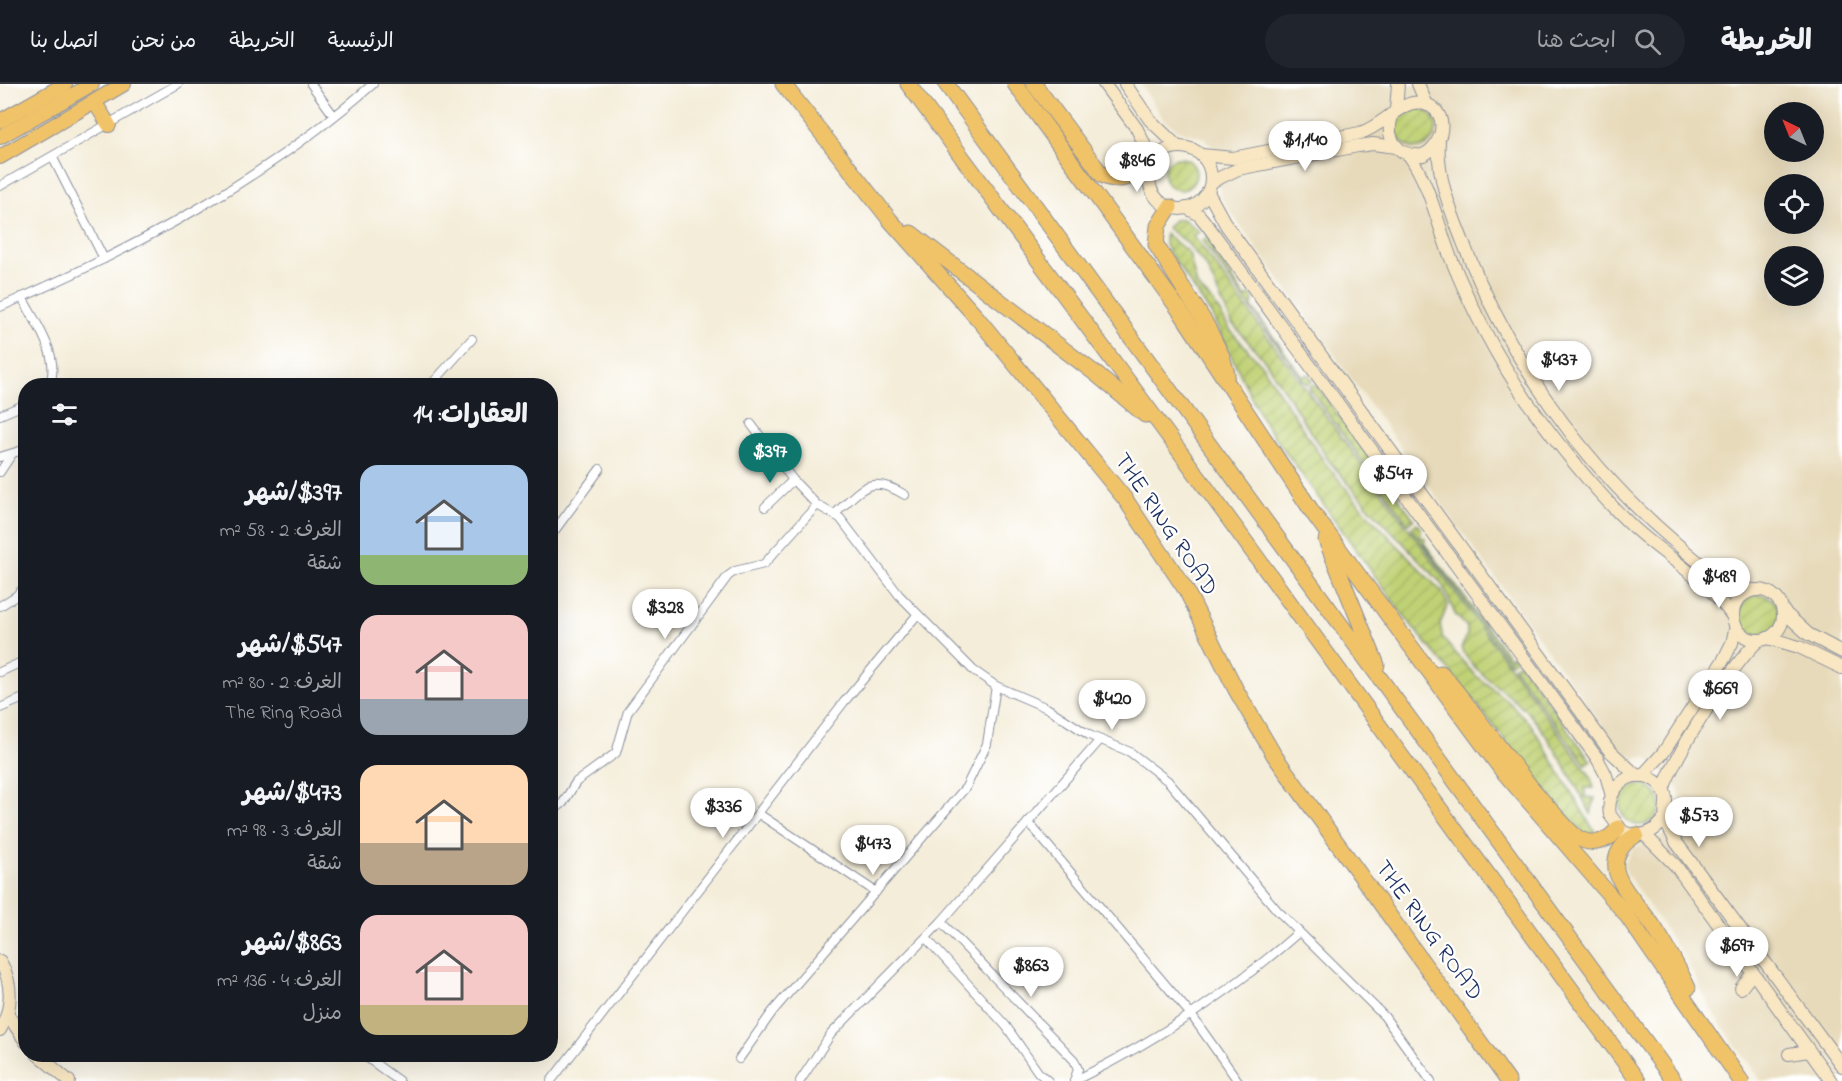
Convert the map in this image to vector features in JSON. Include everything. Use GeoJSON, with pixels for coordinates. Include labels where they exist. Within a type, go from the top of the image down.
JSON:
{"type":"FeatureCollection","features":[{"type":"Feature","properties":{"kind":"highway","name":"THE RING ROAD"},"geometry":{"type":"LineString","coordinates":[[783,84],[890,220],[1041,394],[1142,521],[1189,595],[1236,690],[1274,755],[1508,1081]]}},
{"type":"Feature","properties":{"kind":"highway"},"geometry":{"type":"LineString","coordinates":[[908,84],[1167,434],[1638,1081]]}},
{"type":"Feature","properties":{"kind":"highway"},"geometry":{"type":"LineString","coordinates":[[946,84],[1674,1081]]}},
{"type":"Feature","properties":{"kind":"highway"},"geometry":{"type":"LineString","coordinates":[[1015,84],[1138,251],[1315,516],[1515,788],[1625,912],[1741,1081]]}},
{"type":"Feature","properties":{"kind":"highway"},"geometry":{"type":"LineString","coordinates":[[1034,84],[1102,175],[1108,179],[1124,180],[1153,164]]}},
{"type":"Feature","properties":{"kind":"highway"},"geometry":{"type":"LineString","coordinates":[[1170,207],[1158,226],[1156,245],[1215,341],[1231,388]]}},
{"type":"Feature","properties":{"kind":"highway"},"geometry":{"type":"LineString","coordinates":[[890,220],[909,231],[1096,374],[1167,434]]}},
{"type":"Feature","properties":{"kind":"highway"},"geometry":{"type":"LineString","coordinates":[[1315,516],[1383,682]]}},
{"type":"Feature","properties":{"kind":"highway"},"geometry":{"type":"LineString","coordinates":[[1419,658],[1439,670],[1531,787],[1575,836],[1584,841],[1598,842],[1611,836],[1618,828]]}},
{"type":"Feature","properties":{"kind":"highway"},"geometry":{"type":"LineString","coordinates":[[1640,835],[1621,848],[1616,860],[1616,872],[1672,958],[1689,990],[1693,1009]]}},
{"type":"Feature","properties":{"kind":"main road"},"geometry":{"type":"LineString","coordinates":[[0,120],[65,84]]}},
{"type":"Feature","properties":{"kind":"main road"},"geometry":{"type":"LineString","coordinates":[[0,137],[92,84]]}},
{"type":"Feature","properties":{"kind":"main road"},"geometry":{"type":"LineString","coordinates":[[0,157],[124,84]]}},
{"type":"Feature","properties":{"kind":"main road"},"geometry":{"type":"LineString","coordinates":[[95,103],[109,124]]}},
{"type":"Feature","properties":{"kind":"street"},"geometry":{"type":"LineString","coordinates":[[0,186],[53,158],[177,84]]}},
{"type":"Feature","properties":{"kind":"street"},"geometry":{"type":"LineString","coordinates":[[311,84],[334,116]]}},
{"type":"Feature","properties":{"kind":"street"},"geometry":{"type":"LineString","coordinates":[[0,307],[104,259],[222,193],[334,116],[373,84]]}},
{"type":"Feature","properties":{"kind":"street"},"geometry":{"type":"LineString","coordinates":[[1104,84],[1137,129],[1153,164]]}},
{"type":"Feature","properties":{"kind":"street"},"geometry":{"type":"LineString","coordinates":[[1125,84],[1150,120],[1178,147]]}},
{"type":"Feature","properties":{"kind":"street"},"geometry":{"type":"LineString","coordinates":[[1396,147],[1389,133],[1398,84]]}},
{"type":"Feature","properties":{"kind":"street"},"geometry":{"type":"LineString","coordinates":[[1418,84],[1427,105]]}},
{"type":"Feature","properties":{"kind":"street"},"geometry":{"type":"LineString","coordinates":[[1202,155],[1233,158],[1370,130],[1408,103],[1427,105],[1434,110],[1442,125],[1439,142],[1440,171],[1460,233],[1485,293],[1565,427],[1623,494],[1664,533],[1712,572],[1735,586],[1764,590],[1773,595],[1784,612],[1808,634],[1842,652]]}},
{"type":"Feature","properties":{"kind":"street"},"geometry":{"type":"LineString","coordinates":[[1409,155],[1423,155],[1439,142]]}},
{"type":"Feature","properties":{"kind":"street"},"geometry":{"type":"LineString","coordinates":[[1187,208],[1203,199],[1210,187],[1238,169],[1373,144],[1396,147],[1409,155],[1423,179],[1466,292],[1491,342],[1528,402],[1567,454],[1633,526],[1716,596],[1743,635],[1799,647],[1842,668]]}},
{"type":"Feature","properties":{"kind":"street"},"geometry":{"type":"LineString","coordinates":[[1832,1081],[1752,974],[1676,866],[1640,835],[1618,828],[1610,815],[1611,793],[1598,758],[1208,226],[1199,215],[1187,208],[1170,207],[1162,203],[1152,190],[1149,182],[1153,164],[1160,154],[1178,147],[1191,148],[1202,155],[1210,167],[1210,187],[1226,225],[1609,750],[1640,776],[1654,781],[1663,790],[1667,801],[1665,818],[1680,848],[1842,1066]]}},
{"type":"Feature","properties":{"kind":"street"},"geometry":{"type":"LineString","coordinates":[[53,158],[104,259]]}},
{"type":"Feature","properties":{"kind":"street"},"geometry":{"type":"LineString","coordinates":[[22,297],[52,358],[54,369],[52,378]]}},
{"type":"Feature","properties":{"kind":"street"},"geometry":{"type":"LineString","coordinates":[[437,378],[472,339]]}},
{"type":"Feature","properties":{"kind":"street"},"geometry":{"type":"LineString","coordinates":[[0,416],[18,408]]}},
{"type":"Feature","properties":{"kind":"street"},"geometry":{"type":"LineString","coordinates":[[751,424],[793,480],[817,505],[835,514],[883,577],[917,615],[973,670],[996,686],[1036,702],[1100,740],[1140,758],[1168,781],[1299,932],[1377,1009],[1431,1081]]}},
{"type":"Feature","properties":{"kind":"street"},"geometry":{"type":"LineString","coordinates":[[0,458],[18,452]]}},
{"type":"Feature","properties":{"kind":"street"},"geometry":{"type":"LineString","coordinates":[[0,472],[12,454]]}},
{"type":"Feature","properties":{"kind":"street"},"geometry":{"type":"LineString","coordinates":[[558,526],[600,469]]}},
{"type":"Feature","properties":{"kind":"street"},"geometry":{"type":"LineString","coordinates":[[765,507],[793,480]]}},
{"type":"Feature","properties":{"kind":"street"},"geometry":{"type":"LineString","coordinates":[[835,514],[858,492],[871,484],[886,484],[905,495]]}},
{"type":"Feature","properties":{"kind":"street"},"geometry":{"type":"LineString","coordinates":[[558,807],[576,782],[616,753],[628,711],[728,576],[735,571],[757,567],[766,562],[817,505]]}},
{"type":"Feature","properties":{"kind":"street"},"geometry":{"type":"LineString","coordinates":[[1611,793],[1622,781],[1640,776],[1664,753],[1725,658],[1732,643],[1740,597],[1753,590]]}},
{"type":"Feature","properties":{"kind":"street"},"geometry":{"type":"LineString","coordinates":[[0,606],[18,594]]}},
{"type":"Feature","properties":{"kind":"street"},"geometry":{"type":"LineString","coordinates":[[1663,790],[1686,745],[1742,659],[1782,625],[1784,612]]}},
{"type":"Feature","properties":{"kind":"street"},"geometry":{"type":"LineString","coordinates":[[551,1081],[844,702],[917,615]]}},
{"type":"Feature","properties":{"kind":"street"},"geometry":{"type":"LineString","coordinates":[[0,670],[18,663]]}},
{"type":"Feature","properties":{"kind":"street"},"geometry":{"type":"LineString","coordinates":[[739,1059],[773,1011],[958,798],[973,775],[990,735],[996,686]]}},
{"type":"Feature","properties":{"kind":"street"},"geometry":{"type":"LineString","coordinates":[[0,708],[18,700]]}},
{"type":"Feature","properties":{"kind":"street"},"geometry":{"type":"LineString","coordinates":[[800,1081],[831,1034],[941,922],[1100,740]]}},
{"type":"Feature","properties":{"kind":"street"},"geometry":{"type":"LineString","coordinates":[[759,814],[876,892]]}},
{"type":"Feature","properties":{"kind":"street"},"geometry":{"type":"LineString","coordinates":[[1640,835],[1653,831],[1665,818]]}},
{"type":"Feature","properties":{"kind":"street"},"geometry":{"type":"LineString","coordinates":[[1028,822],[1192,1016],[1238,1081]]}},
{"type":"Feature","properties":{"kind":"street"},"geometry":{"type":"LineString","coordinates":[[941,922],[1074,1060],[1078,1069],[1074,1081]]}},
{"type":"Feature","properties":{"kind":"street"},"geometry":{"type":"LineString","coordinates":[[1074,1081],[1134,1051],[1192,1016],[1247,976],[1299,932]]}},
{"type":"Feature","properties":{"kind":"street"},"geometry":{"type":"LineString","coordinates":[[926,938],[1013,1034],[1047,1081]]}},
{"type":"Feature","properties":{"kind":"street"},"geometry":{"type":"LineString","coordinates":[[0,961],[9,984],[8,1015],[0,1030]]}},
{"type":"Feature","properties":{"kind":"street"},"geometry":{"type":"LineString","coordinates":[[1741,988],[1752,974]]}},
{"type":"Feature","properties":{"kind":"street"},"geometry":{"type":"LineString","coordinates":[[8,1015],[18,1030]]}},
{"type":"Feature","properties":{"kind":"street"},"geometry":{"type":"LineString","coordinates":[[0,1037],[18,1040]]}},
{"type":"Feature","properties":{"kind":"street"},"geometry":{"type":"LineString","coordinates":[[1789,1054],[1809,1051]]}},
{"type":"Feature","properties":{"kind":"street"},"geometry":{"type":"LineString","coordinates":[[47,1062],[69,1081]]}},
{"type":"Feature","properties":{"kind":"street"},"geometry":{"type":"LineString","coordinates":[[373,1062],[399,1081]]}},
{"type":"Feature","properties":{"kind":"shaded area"},"geometry":{"type":"Polygon","coordinates":[[[1141,84],[1842,84],[1842,1081],[1761,1081],[1713,1013],[1686,960],[1627,874],[1624,865],[1633,848],[1679,829],[1683,807],[1678,787],[1646,757],[1632,758],[1622,753],[1224,203],[1220,196],[1216,149],[1203,138],[1178,130],[1164,120],[1141,84]]]}},
{"type":"Feature","properties":{"kind":"green space"},"geometry":{"type":"Polygon","coordinates":[[[1416,108],[1430,114],[1436,128],[1430,142],[1416,148],[1402,142],[1396,128],[1402,114],[1416,108]]]}},
{"type":"Feature","properties":{"kind":"green space"},"geometry":{"type":"Polygon","coordinates":[[[1180,158],[1191,163],[1196,174],[1191,185],[1180,190],[1169,185],[1164,174],[1169,163],[1180,158]]]}},
{"type":"Feature","properties":{"kind":"green space"},"geometry":{"type":"Polygon","coordinates":[[[1183,219],[1200,232],[1193,235],[1589,774],[1594,788],[1585,788],[1585,797],[1595,798],[1591,814],[1563,763],[1539,726],[1522,707],[1466,657],[1461,648],[1467,636],[1467,627],[1455,614],[1442,584],[1329,461],[1266,362],[1231,322],[1207,268],[1187,243],[1167,228],[1174,220],[1183,219]]]}},
{"type":"Feature","properties":{"kind":"green space"},"geometry":{"type":"Polygon","coordinates":[[[1205,232],[1215,246],[1214,255],[1220,259],[1245,298],[1250,295],[1253,298],[1252,308],[1303,377],[1308,374],[1313,380],[1309,384],[1305,383],[1202,241],[1207,237],[1205,232]]]}},
{"type":"Feature","properties":{"kind":"green space"},"geometry":{"type":"Polygon","coordinates":[[[1165,233],[1189,253],[1197,286],[1214,303],[1231,331],[1261,364],[1325,463],[1364,510],[1442,592],[1448,605],[1440,624],[1443,639],[1474,674],[1508,701],[1532,726],[1596,834],[1584,833],[1547,794],[1403,615],[1262,419],[1211,314],[1165,246],[1165,233]]]}},
{"type":"Feature","properties":{"kind":"green space"},"geometry":{"type":"Polygon","coordinates":[[[1314,384],[1414,519],[1408,524],[1309,388],[1314,384]]]}},
{"type":"Feature","properties":{"kind":"green space"},"geometry":{"type":"Polygon","coordinates":[[[1417,523],[1421,528],[1420,537],[1425,538],[1424,543],[1510,658],[1513,654],[1516,659],[1510,663],[1411,528],[1417,523]]]}},
{"type":"Feature","properties":{"kind":"green space"},"geometry":{"type":"Polygon","coordinates":[[[1759,595],[1767,596],[1773,601],[1778,607],[1778,623],[1773,629],[1767,634],[1759,635],[1751,634],[1745,629],[1740,623],[1739,615],[1740,607],[1745,601],[1751,596],[1759,595]]]}},
{"type":"Feature","properties":{"kind":"green space"},"geometry":{"type":"Polygon","coordinates":[[[1519,662],[1591,761],[1586,765],[1513,667],[1519,662]]]}},
{"type":"Feature","properties":{"kind":"green space"},"geometry":{"type":"Polygon","coordinates":[[[1640,785],[1648,786],[1654,791],[1659,797],[1659,813],[1654,819],[1648,824],[1640,825],[1632,824],[1626,819],[1621,813],[1620,805],[1621,797],[1626,791],[1632,786],[1640,785]]]}}]}
